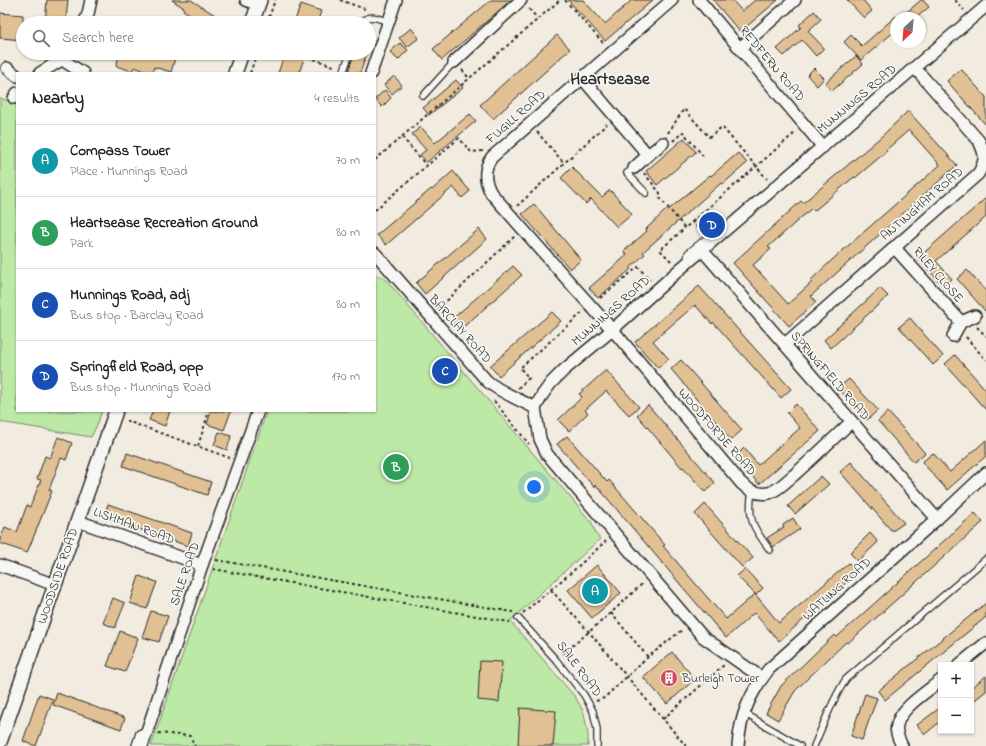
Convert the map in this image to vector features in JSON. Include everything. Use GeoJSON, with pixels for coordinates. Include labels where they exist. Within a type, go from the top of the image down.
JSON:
{"type":"FeatureCollection","features":[{"type":"Feature","properties":{"kind":"street"},"geometry":{"type":"LineString","coordinates":[[87,16],[91,0]]}},
{"type":"Feature","properties":{"kind":"street"},"geometry":{"type":"LineString","coordinates":[[376,56],[396,0]]}},
{"type":"Feature","properties":{"kind":"street","name":"FUGILL ROAD"},"geometry":{"type":"LineString","coordinates":[[612,330],[491,193],[487,184],[486,170],[492,157],[529,123],[672,0]]}},
{"type":"Feature","properties":{"kind":"street","name":"REDFERN ROAD"},"geometry":{"type":"LineString","coordinates":[[699,0],[823,147]]}},
{"type":"Feature","properties":{"kind":"street"},"geometry":{"type":"LineString","coordinates":[[740,48],[795,0]]}},
{"type":"Feature","properties":{"kind":"street"},"geometry":{"type":"LineString","coordinates":[[253,16],[255,2]]}},
{"type":"Feature","properties":{"kind":"street"},"geometry":{"type":"LineString","coordinates":[[454,62],[523,2]]}},
{"type":"Feature","properties":{"kind":"street","name":"MUNNINGS ROAD"},"geometry":{"type":"LineString","coordinates":[[535,408],[542,394],[564,370],[986,6]]}},
{"type":"Feature","properties":{"kind":"street"},"geometry":{"type":"LineString","coordinates":[[42,72],[60,60]]}},
{"type":"Feature","properties":{"kind":"street"},"geometry":{"type":"LineString","coordinates":[[68,60],[82,72]]}},
{"type":"Feature","properties":{"kind":"street"},"geometry":{"type":"LineString","coordinates":[[234,72],[239,60]]}},
{"type":"Feature","properties":{"kind":"street"},"geometry":{"type":"LineString","coordinates":[[370,72],[375,60]]}},
{"type":"Feature","properties":{"kind":"street"},"geometry":{"type":"LineString","coordinates":[[7,68],[16,75]]}},
{"type":"Feature","properties":{"kind":"street","name":"ANTINGHAM ROAD"},"geometry":{"type":"LineString","coordinates":[[785,344],[978,174],[983,167],[986,159],[985,150],[979,141],[915,68]]}},
{"type":"Feature","properties":{"kind":"street"},"geometry":{"type":"LineString","coordinates":[[582,78],[648,155]]}},
{"type":"Feature","properties":{"kind":"street"},"geometry":{"type":"LineString","coordinates":[[637,169],[648,155],[668,142]]}},
{"type":"Feature","properties":{"kind":"street","name":"RILEY CLOSE"},"geometry":{"type":"LineString","coordinates":[[894,247],[957,329],[975,316]]}},
{"type":"Feature","properties":{"kind":"street","name":"SPRINGFIELD ROAD"},"geometry":{"type":"LineString","coordinates":[[702,250],[785,344],[850,422],[937,519]]}},
{"type":"Feature","properties":{"kind":"street","name":"BARCLAY ROAD"},"geometry":{"type":"LineString","coordinates":[[376,257],[487,381],[494,387],[535,408]]}},
{"type":"Feature","properties":{"kind":"street","name":"WOODFORDE ROAD"},"geometry":{"type":"LineString","coordinates":[[612,330],[741,483],[752,491],[768,493],[778,488],[812,459],[850,422]]}},
{"type":"Feature","properties":{"kind":"street"},"geometry":{"type":"LineString","coordinates":[[535,408],[540,439],[547,454],[707,640],[762,678]]}},
{"type":"Feature","properties":{"kind":"street","name":"WOODSIDE ROAD"},"geometry":{"type":"LineString","coordinates":[[0,742],[116,412]]}},
{"type":"Feature","properties":{"kind":"street","name":"SALE ROAD"},"geometry":{"type":"LineString","coordinates":[[142,746],[202,565],[258,412]]}},
{"type":"Feature","properties":{"kind":"street","name":"WATLING ROAD"},"geometry":{"type":"LineString","coordinates":[[738,746],[739,731],[743,713],[762,678],[778,660],[937,519],[986,473]]}},
{"type":"Feature","properties":{"kind":"street","name":"LISHMAN ROAD"},"geometry":{"type":"LineString","coordinates":[[78,521],[202,565]]}},
{"type":"Feature","properties":{"kind":"street"},"geometry":{"type":"LineString","coordinates":[[0,565],[55,586]]}},
{"type":"Feature","properties":{"kind":"street"},"geometry":{"type":"LineString","coordinates":[[964,662],[986,643]]}},
{"type":"Feature","properties":{"kind":"street"},"geometry":{"type":"LineString","coordinates":[[902,746],[897,736],[896,726],[900,716],[907,708],[938,682]]}},
{"type":"Feature","properties":{"kind":"lane"},"geometry":{"type":"LineString","coordinates":[[376,18],[388,22]]}},
{"type":"Feature","properties":{"kind":"lane"},"geometry":{"type":"LineString","coordinates":[[344,72],[348,60]]}},
{"type":"Feature","properties":{"kind":"lane"},"geometry":{"type":"LineString","coordinates":[[423,96],[454,62]]}},
{"type":"Feature","properties":{"kind":"lane"},"geometry":{"type":"LineString","coordinates":[[637,169],[627,173],[646,193]]}},
{"type":"Feature","properties":{"kind":"lane"},"geometry":{"type":"LineString","coordinates":[[683,266],[688,253],[707,238],[718,236]]}},
{"type":"Feature","properties":{"kind":"lane"},"geometry":{"type":"LineString","coordinates":[[752,491],[749,506],[750,515],[754,527],[770,550]]}},
{"type":"Feature","properties":{"kind":"lane"},"geometry":{"type":"LineString","coordinates":[[814,746],[834,698],[846,679],[986,559]]}},
{"type":"Feature","properties":{"kind":"lane","name":"SALE ROAD"},"geometry":{"type":"LineString","coordinates":[[518,614],[523,623],[556,660],[584,695],[593,711],[598,729],[597,746]]}},
{"type":"Feature","properties":{"kind":"lane"},"geometry":{"type":"LineString","coordinates":[[743,713],[800,746]]}},
{"type":"Feature","properties":{"kind":"lane"},"geometry":{"type":"LineString","coordinates":[[135,746],[139,733],[147,730]]}},
{"type":"Feature","properties":{"kind":"path"},"geometry":{"type":"LineString","coordinates":[[269,16],[275,0]]}},
{"type":"Feature","properties":{"kind":"path"},"geometry":{"type":"LineString","coordinates":[[376,159],[560,0]]}},
{"type":"Feature","properties":{"kind":"path"},"geometry":{"type":"LineString","coordinates":[[565,0],[611,52]]}},
{"type":"Feature","properties":{"kind":"path"},"geometry":{"type":"LineString","coordinates":[[523,2],[538,19]]}},
{"type":"Feature","properties":{"kind":"path"},"geometry":{"type":"LineString","coordinates":[[250,72],[255,60]]}},
{"type":"Feature","properties":{"kind":"path"},"geometry":{"type":"LineString","coordinates":[[314,60],[344,72]]}},
{"type":"Feature","properties":{"kind":"path"},"geometry":{"type":"LineString","coordinates":[[668,142],[684,109],[709,137],[722,127],[774,188]]}},
{"type":"Feature","properties":{"kind":"path"},"geometry":{"type":"LineString","coordinates":[[508,213],[616,117]]}},
{"type":"Feature","properties":{"kind":"path"},"geometry":{"type":"LineString","coordinates":[[529,123],[564,163]]}},
{"type":"Feature","properties":{"kind":"path"},"geometry":{"type":"LineString","coordinates":[[683,266],[660,250],[805,125]]}},
{"type":"Feature","properties":{"kind":"path"},"geometry":{"type":"LineString","coordinates":[[668,142],[683,132],[704,157]]}},
{"type":"Feature","properties":{"kind":"path"},"geometry":{"type":"LineString","coordinates":[[402,137],[427,166]]}},
{"type":"Feature","properties":{"kind":"path"},"geometry":{"type":"LineString","coordinates":[[376,209],[459,138],[471,152],[488,151],[492,157]]}},
{"type":"Feature","properties":{"kind":"path"},"geometry":{"type":"LineString","coordinates":[[637,169],[660,194],[660,198],[685,228]]}},
{"type":"Feature","properties":{"kind":"path"},"geometry":{"type":"LineString","coordinates":[[692,222],[707,238]]}},
{"type":"Feature","properties":{"kind":"path"},"geometry":{"type":"LineString","coordinates":[[427,314],[434,313],[523,229]]}},
{"type":"Feature","properties":{"kind":"path"},"geometry":{"type":"LineString","coordinates":[[510,395],[529,378],[520,368],[591,305],[638,266],[658,288]]}},
{"type":"Feature","properties":{"kind":"path"},"geometry":{"type":"LineString","coordinates":[[957,329],[986,360]]}},
{"type":"Feature","properties":{"kind":"path"},"geometry":{"type":"LineString","coordinates":[[494,387],[488,394],[530,445]]}},
{"type":"Feature","properties":{"kind":"path"},"geometry":{"type":"LineString","coordinates":[[198,446],[209,412]]}},
{"type":"Feature","properties":{"kind":"path"},"geometry":{"type":"LineString","coordinates":[[127,421],[240,461]]}},
{"type":"Feature","properties":{"kind":"path"},"geometry":{"type":"LineString","coordinates":[[202,565],[214,560],[518,614],[525,612],[614,533]]}},
{"type":"Feature","properties":{"kind":"path"},"geometry":{"type":"LineString","coordinates":[[202,565],[210,569],[515,622],[523,623],[525,612]]}},
{"type":"Feature","properties":{"kind":"path"},"geometry":{"type":"LineString","coordinates":[[556,660],[611,613],[651,576]]}},
{"type":"Feature","properties":{"kind":"path"},"geometry":{"type":"LineString","coordinates":[[551,590],[628,677],[686,746]]}},
{"type":"Feature","properties":{"kind":"path"},"geometry":{"type":"LineString","coordinates":[[611,613],[648,657]]}},
{"type":"Feature","properties":{"kind":"path"},"geometry":{"type":"LineString","coordinates":[[589,704],[604,698],[648,657],[690,622]]}},
{"type":"Feature","properties":{"kind":"path"},"geometry":{"type":"LineString","coordinates":[[663,719],[731,657]]}},
{"type":"Feature","properties":{"kind":"path"},"geometry":{"type":"LineString","coordinates":[[147,730],[158,733],[190,736],[195,746]]}},
{"type":"Feature","properties":{"kind":"green space"},"geometry":{"type":"Polygon","coordinates":[[[0,98],[16,104],[16,412],[102,412],[91,437],[0,422],[0,98]]]}},
{"type":"Feature","properties":{"kind":"green space"},"geometry":{"type":"Polygon","coordinates":[[[376,275],[380,276],[388,282],[592,523],[596,534],[600,539],[510,621],[576,698],[584,713],[588,734],[588,746],[151,746],[267,412],[376,412],[376,275]]]}},
{"type":"Feature","properties":{"kind":"building"},"geometry":{"type":"Polygon","coordinates":[[[47,0],[68,0],[66,16],[46,16],[47,0]]]}},
{"type":"Feature","properties":{"kind":"building"},"geometry":{"type":"Polygon","coordinates":[[[172,0],[191,0],[215,15],[193,16],[183,10],[184,8],[172,0]]]}},
{"type":"Feature","properties":{"kind":"building"},"geometry":{"type":"Polygon","coordinates":[[[491,0],[511,0],[442,60],[433,49],[491,0]]]}},
{"type":"Feature","properties":{"kind":"building"},"geometry":{"type":"Polygon","coordinates":[[[568,0],[583,0],[605,24],[632,0],[653,0],[605,41],[568,0]]]}},
{"type":"Feature","properties":{"kind":"building"},"geometry":{"type":"Polygon","coordinates":[[[713,0],[732,0],[742,11],[755,0],[778,0],[740,32],[713,0]]]}},
{"type":"Feature","properties":{"kind":"building"},"geometry":{"type":"Polygon","coordinates":[[[847,0],[863,0],[872,11],[864,18],[847,0]]]}},
{"type":"Feature","properties":{"kind":"building"},"geometry":{"type":"Polygon","coordinates":[[[921,0],[923,0],[929,7],[923,12],[907,12],[921,0]]]}},
{"type":"Feature","properties":{"kind":"building"},"geometry":{"type":"Polygon","coordinates":[[[301,4],[321,11],[319,16],[297,16],[301,4]]]}},
{"type":"Feature","properties":{"kind":"building"},"geometry":{"type":"Polygon","coordinates":[[[814,11],[821,19],[808,31],[824,48],[816,56],[802,40],[784,56],[777,49],[801,27],[799,25],[814,11]]]}},
{"type":"Feature","properties":{"kind":"building"},"geometry":{"type":"Polygon","coordinates":[[[0,13],[23,15],[16,16],[16,39],[0,38],[0,13]]]}},
{"type":"Feature","properties":{"kind":"building"},"geometry":{"type":"Polygon","coordinates":[[[890,21],[890,35],[861,60],[844,42],[851,35],[862,46],[890,21]]]}},
{"type":"Feature","properties":{"kind":"building"},"geometry":{"type":"Polygon","coordinates":[[[411,28],[419,38],[407,47],[399,38],[411,28]]]}},
{"type":"Feature","properties":{"kind":"building"},"geometry":{"type":"Polygon","coordinates":[[[557,35],[570,49],[493,119],[480,105],[557,35]]]}},
{"type":"Feature","properties":{"kind":"building"},"geometry":{"type":"Polygon","coordinates":[[[400,43],[408,50],[398,60],[390,52],[400,43]]]}},
{"type":"Feature","properties":{"kind":"building"},"geometry":{"type":"Polygon","coordinates":[[[856,56],[863,64],[832,91],[825,83],[856,56]]]}},
{"type":"Feature","properties":{"kind":"building"},"geometry":{"type":"Polygon","coordinates":[[[118,60],[174,60],[171,72],[154,67],[152,72],[134,67],[132,71],[116,66],[118,60]]]}},
{"type":"Feature","properties":{"kind":"building"},"geometry":{"type":"Polygon","coordinates":[[[283,60],[304,60],[299,72],[278,72],[283,60]]]}},
{"type":"Feature","properties":{"kind":"building"},"geometry":{"type":"Polygon","coordinates":[[[352,60],[365,60],[360,72],[348,72],[352,60]]]}},
{"type":"Feature","properties":{"kind":"building"},"geometry":{"type":"Polygon","coordinates":[[[814,68],[824,78],[817,86],[807,75],[814,68]]]}},
{"type":"Feature","properties":{"kind":"building"},"geometry":{"type":"Polygon","coordinates":[[[961,69],[986,97],[986,125],[947,81],[961,69]]]}},
{"type":"Feature","properties":{"kind":"building"},"geometry":{"type":"Polygon","coordinates":[[[394,76],[402,85],[392,94],[384,85],[394,76]]]}},
{"type":"Feature","properties":{"kind":"building"},"geometry":{"type":"Polygon","coordinates":[[[456,80],[463,88],[429,115],[423,108],[456,80]]]}},
{"type":"Feature","properties":{"kind":"building"},"geometry":{"type":"Polygon","coordinates":[[[385,90],[391,98],[382,107],[376,98],[385,90]]]}},
{"type":"Feature","properties":{"kind":"building"},"geometry":{"type":"Polygon","coordinates":[[[908,111],[957,165],[811,296],[816,302],[789,326],[733,263],[801,201],[803,203],[882,136],[908,111]],[[909,130],[886,150],[887,151],[814,211],[812,208],[768,247],[771,249],[753,265],[788,304],[812,282],[811,280],[832,260],[940,165],[909,130]]]}},
{"type":"Feature","properties":{"kind":"building"},"geometry":{"type":"Polygon","coordinates":[[[470,114],[476,121],[427,162],[420,155],[426,150],[412,134],[421,127],[435,143],[470,114]]]}},
{"type":"Feature","properties":{"kind":"building"},"geometry":{"type":"Polygon","coordinates":[[[684,138],[696,152],[657,185],[646,171],[684,138]]]}},
{"type":"Feature","properties":{"kind":"building"},"geometry":{"type":"Polygon","coordinates":[[[738,153],[747,163],[723,184],[721,183],[643,252],[645,254],[630,268],[631,269],[598,298],[589,288],[627,255],[624,251],[647,231],[646,229],[666,210],[667,211],[738,153]]]}},
{"type":"Feature","properties":{"kind":"building"},"geometry":{"type":"Polygon","coordinates":[[[572,167],[602,197],[610,190],[632,214],[617,227],[591,199],[586,204],[561,178],[572,167]]]}},
{"type":"Feature","properties":{"kind":"building"},"geometry":{"type":"Polygon","coordinates":[[[453,171],[470,191],[462,198],[453,187],[386,245],[377,235],[453,171]]]}},
{"type":"Feature","properties":{"kind":"building"},"geometry":{"type":"Polygon","coordinates":[[[986,198],[986,217],[936,261],[952,279],[943,286],[918,258],[986,198]]]}},
{"type":"Feature","properties":{"kind":"building"},"geometry":{"type":"Polygon","coordinates":[[[534,204],[581,260],[570,269],[522,214],[534,204]]]}},
{"type":"Feature","properties":{"kind":"building"},"geometry":{"type":"Polygon","coordinates":[[[479,229],[487,239],[425,294],[416,283],[479,229]]]}},
{"type":"Feature","properties":{"kind":"building"},"geometry":{"type":"Polygon","coordinates":[[[513,266],[522,275],[460,330],[451,320],[513,266]]]}},
{"type":"Feature","properties":{"kind":"building"},"geometry":{"type":"Polygon","coordinates":[[[967,270],[986,291],[986,312],[957,279],[967,270]]]}},
{"type":"Feature","properties":{"kind":"building"},"geometry":{"type":"Polygon","coordinates":[[[699,286],[791,389],[781,398],[713,322],[712,324],[695,305],[653,341],[669,359],[658,368],[635,342],[699,286]]]}},
{"type":"Feature","properties":{"kind":"building"},"geometry":{"type":"Polygon","coordinates":[[[880,288],[888,296],[831,348],[824,340],[880,288]]]}},
{"type":"Feature","properties":{"kind":"building"},"geometry":{"type":"Polygon","coordinates":[[[552,312],[561,321],[499,376],[490,366],[552,312]]]}},
{"type":"Feature","properties":{"kind":"building"},"geometry":{"type":"Polygon","coordinates":[[[910,318],[943,356],[933,365],[899,327],[910,318]]]}},
{"type":"Feature","properties":{"kind":"building"},"geometry":{"type":"Polygon","coordinates":[[[955,355],[986,390],[986,410],[945,364],[955,355]]]}},
{"type":"Feature","properties":{"kind":"building"},"geometry":{"type":"Polygon","coordinates":[[[681,360],[742,430],[731,440],[671,369],[681,360]]]}},
{"type":"Feature","properties":{"kind":"building"},"geometry":{"type":"Polygon","coordinates":[[[606,370],[639,407],[629,415],[606,391],[585,410],[588,413],[569,431],[558,420],[582,397],[579,394],[606,370]]]}},
{"type":"Feature","properties":{"kind":"building"},"geometry":{"type":"Polygon","coordinates":[[[849,379],[878,410],[867,420],[838,388],[849,379]]]}},
{"type":"Feature","properties":{"kind":"building"},"geometry":{"type":"Polygon","coordinates":[[[796,404],[820,431],[759,484],[735,457],[744,448],[758,465],[800,428],[787,413],[796,404]]]}},
{"type":"Feature","properties":{"kind":"building"},"geometry":{"type":"Polygon","coordinates":[[[648,405],[715,483],[705,492],[683,467],[682,468],[637,415],[648,405]]]}},
{"type":"Feature","properties":{"kind":"building"},"geometry":{"type":"Polygon","coordinates":[[[153,412],[170,412],[165,426],[149,420],[153,412]]]}},
{"type":"Feature","properties":{"kind":"building"},"geometry":{"type":"Polygon","coordinates":[[[211,412],[231,412],[224,430],[207,424],[211,412]]]}},
{"type":"Feature","properties":{"kind":"building"},"geometry":{"type":"Polygon","coordinates":[[[888,412],[925,453],[914,462],[878,421],[888,412]]]}},
{"type":"Feature","properties":{"kind":"building"},"geometry":{"type":"Polygon","coordinates":[[[219,432],[231,436],[227,450],[214,445],[219,432]]]}},
{"type":"Feature","properties":{"kind":"building"},"geometry":{"type":"Polygon","coordinates":[[[567,436],[607,482],[609,480],[726,619],[755,594],[779,623],[849,563],[857,573],[779,641],[754,613],[726,638],[596,485],[594,487],[557,444],[567,436]]]}},
{"type":"Feature","properties":{"kind":"building"},"geometry":{"type":"Polygon","coordinates":[[[58,437],[72,443],[66,460],[61,458],[49,490],[52,491],[27,553],[0,543],[5,527],[17,532],[27,505],[30,507],[41,480],[37,479],[45,456],[50,458],[58,437]]]}},
{"type":"Feature","properties":{"kind":"building"},"geometry":{"type":"Polygon","coordinates":[[[986,440],[986,456],[947,490],[922,462],[933,453],[950,472],[986,440]]]}},
{"type":"Feature","properties":{"kind":"building"},"geometry":{"type":"Polygon","coordinates":[[[127,453],[211,482],[207,495],[123,466],[127,453]]]}},
{"type":"Feature","properties":{"kind":"building"},"geometry":{"type":"Polygon","coordinates":[[[851,462],[904,523],[894,530],[891,530],[840,472],[851,462]]]}},
{"type":"Feature","properties":{"kind":"building"},"geometry":{"type":"Polygon","coordinates":[[[821,476],[829,484],[795,514],[788,506],[821,476]]]}},
{"type":"Feature","properties":{"kind":"building"},"geometry":{"type":"Polygon","coordinates":[[[108,504],[192,533],[188,546],[104,517],[108,504]]]}},
{"type":"Feature","properties":{"kind":"building"},"geometry":{"type":"Polygon","coordinates":[[[705,504],[753,558],[742,567],[695,514],[705,504]]]}},
{"type":"Feature","properties":{"kind":"building"},"geometry":{"type":"Polygon","coordinates":[[[975,513],[983,522],[848,643],[846,642],[804,682],[795,691],[778,720],[766,713],[781,686],[834,635],[837,637],[975,513]]]}},
{"type":"Feature","properties":{"kind":"building"},"geometry":{"type":"Polygon","coordinates":[[[793,518],[800,529],[773,547],[767,538],[784,527],[783,525],[793,518]]]}},
{"type":"Feature","properties":{"kind":"building"},"geometry":{"type":"Polygon","coordinates":[[[870,533],[878,542],[858,561],[850,553],[870,533]]]}},
{"type":"Feature","properties":{"kind":"building"},"geometry":{"type":"Polygon","coordinates":[[[597,565],[621,593],[592,618],[568,590],[597,565]]]}},
{"type":"Feature","properties":{"kind":"building"},"geometry":{"type":"Polygon","coordinates":[[[745,569],[763,588],[756,595],[737,576],[745,569]]]}},
{"type":"Feature","properties":{"kind":"building"},"geometry":{"type":"Polygon","coordinates":[[[139,576],[157,582],[147,609],[130,603],[139,576]]]}},
{"type":"Feature","properties":{"kind":"building"},"geometry":{"type":"Polygon","coordinates":[[[113,598],[125,603],[115,628],[103,623],[113,598]]]}},
{"type":"Feature","properties":{"kind":"building"},"geometry":{"type":"Polygon","coordinates":[[[986,603],[986,617],[885,700],[878,691],[986,603]]]}},
{"type":"Feature","properties":{"kind":"building"},"geometry":{"type":"Polygon","coordinates":[[[151,611],[168,616],[159,642],[142,637],[151,611]]]}},
{"type":"Feature","properties":{"kind":"building"},"geometry":{"type":"Polygon","coordinates":[[[120,631],[138,638],[125,672],[107,666],[120,631]]]}},
{"type":"Feature","properties":{"kind":"building","name":"Burleigh Tower"},"geometry":{"type":"Polygon","coordinates":[[[672,652],[695,679],[667,704],[643,677],[672,652]]]}},
{"type":"Feature","properties":{"kind":"building"},"geometry":{"type":"Polygon","coordinates":[[[480,661],[502,662],[499,702],[478,700],[480,661]]]}},
{"type":"Feature","properties":{"kind":"building"},"geometry":{"type":"Polygon","coordinates":[[[986,676],[986,691],[974,701],[974,686],[986,676]]]}},
{"type":"Feature","properties":{"kind":"building"},"geometry":{"type":"Polygon","coordinates":[[[57,693],[125,718],[121,729],[53,705],[57,693]]]}},
{"type":"Feature","properties":{"kind":"building"},"geometry":{"type":"Polygon","coordinates":[[[39,694],[53,699],[36,746],[23,741],[39,694]]]}},
{"type":"Feature","properties":{"kind":"building"},"geometry":{"type":"Polygon","coordinates":[[[865,694],[877,698],[862,740],[851,736],[865,694]]]}},
{"type":"Feature","properties":{"kind":"building"},"geometry":{"type":"Polygon","coordinates":[[[520,708],[556,711],[553,746],[518,746],[520,708]]]}},
{"type":"Feature","properties":{"kind":"building"},"geometry":{"type":"Polygon","coordinates":[[[938,709],[938,723],[925,734],[917,725],[938,709]]]}},
{"type":"Feature","properties":{"kind":"place","name":"Springfield Road, opp"},"geometry":{"type":"Point","coordinates":[712,225]}},
{"type":"Feature","properties":{"kind":"place","name":"Munnings Road, adj"},"geometry":{"type":"Point","coordinates":[445,371]}},
{"type":"Feature","properties":{"kind":"place","name":"Heartsease Recreation Ground"},"geometry":{"type":"Point","coordinates":[396,467]}},
{"type":"Feature","properties":{"kind":"place","name":"Compass Tower"},"geometry":{"type":"Point","coordinates":[595,591]}},
{"type":"Feature","properties":{"kind":"place","name":"Burleigh Tower"},"geometry":{"type":"Point","coordinates":[669,678]}},
{"type":"Feature","properties":{"kind":"district","name":"Heartsease"},"geometry":{"type":"Point","coordinates":[610,79]}}]}
